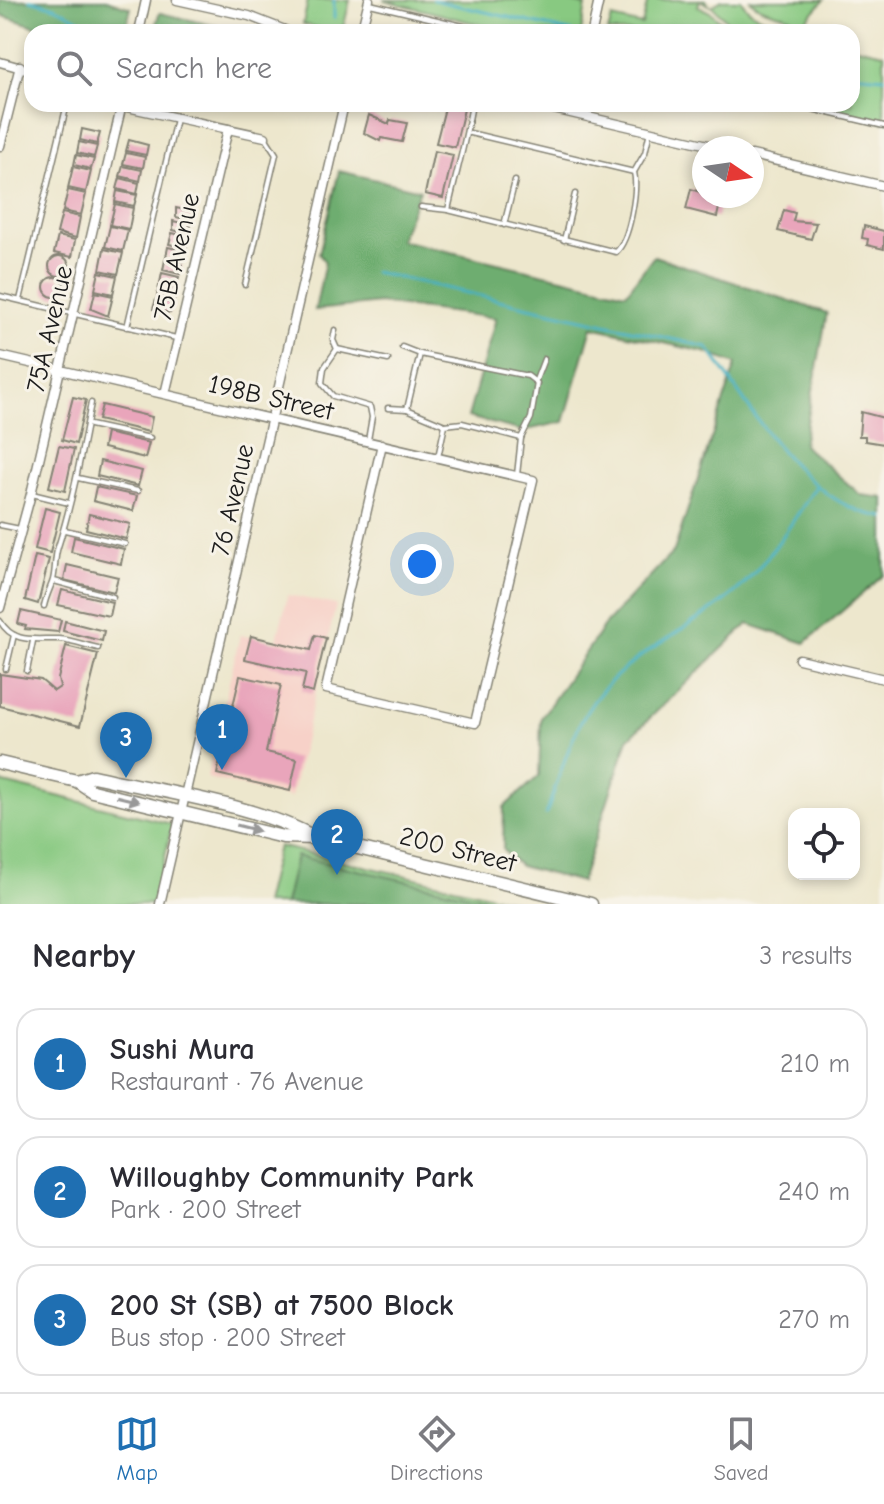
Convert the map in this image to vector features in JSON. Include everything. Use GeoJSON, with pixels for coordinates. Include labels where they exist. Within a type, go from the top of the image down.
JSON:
{"type":"FeatureCollection","features":[{"type":"Feature","properties":{"kind":"main road","name":"200 Street"},"geometry":{"type":"LineString","coordinates":[[0,763],[77,781],[92,791],[283,837],[316,838],[591,904]]}},
{"type":"Feature","properties":{"kind":"main road","name":"200 Street"},"geometry":{"type":"LineString","coordinates":[[77,781],[93,776],[288,822],[316,838]]}},
{"type":"Feature","properties":{"kind":"street"},"geometry":{"type":"LineString","coordinates":[[141,24],[146,0]]}},
{"type":"Feature","properties":{"kind":"street"},"geometry":{"type":"LineString","coordinates":[[177,0],[249,16],[270,24]]}},
{"type":"Feature","properties":{"kind":"street"},"geometry":{"type":"LineString","coordinates":[[593,24],[596,1]]}},
{"type":"Feature","properties":{"kind":"street"},"geometry":{"type":"LineString","coordinates":[[363,24],[368,2]]}},
{"type":"Feature","properties":{"kind":"street"},"geometry":{"type":"LineString","coordinates":[[0,62],[24,68]]}},
{"type":"Feature","properties":{"kind":"street"},"geometry":{"type":"LineString","coordinates":[[0,146],[20,66]]}},
{"type":"Feature","properties":{"kind":"street","name":"75A Avenue"},"geometry":{"type":"LineString","coordinates":[[0,608],[74,314],[117,112]]}},
{"type":"Feature","properties":{"kind":"street"},"geometry":{"type":"LineString","coordinates":[[155,112],[265,137]]}},
{"type":"Feature","properties":{"kind":"street","name":"76 Avenue"},"geometry":{"type":"LineString","coordinates":[[160,904],[342,112]]}},
{"type":"Feature","properties":{"kind":"street"},"geometry":{"type":"LineString","coordinates":[[566,112],[692,141]]}},
{"type":"Feature","properties":{"kind":"street","name":"75B Avenue"},"geometry":{"type":"LineString","coordinates":[[165,394],[228,129]]}},
{"type":"Feature","properties":{"kind":"street"},"geometry":{"type":"LineString","coordinates":[[764,158],[884,186]]}},
{"type":"Feature","properties":{"kind":"street","name":"198B Street"},"geometry":{"type":"LineString","coordinates":[[0,356],[368,440],[533,480],[475,723],[326,689],[382,444]]}},
{"type":"Feature","properties":{"kind":"street"},"geometry":{"type":"LineString","coordinates":[[799,659],[884,679]]}},
{"type":"Feature","properties":{"kind":"lane"},"geometry":{"type":"LineString","coordinates":[[368,2],[456,24]]}},
{"type":"Feature","properties":{"kind":"lane"},"geometry":{"type":"LineString","coordinates":[[20,300],[65,112]]}},
{"type":"Feature","properties":{"kind":"lane"},"geometry":{"type":"LineString","coordinates":[[448,210],[461,151],[470,133],[471,112]]}},
{"type":"Feature","properties":{"kind":"lane"},"geometry":{"type":"LineString","coordinates":[[825,112],[884,126]]}},
{"type":"Feature","properties":{"kind":"lane"},"geometry":{"type":"LineString","coordinates":[[127,327],[176,116]]}},
{"type":"Feature","properties":{"kind":"lane"},"geometry":{"type":"LineString","coordinates":[[421,207],[448,210],[616,252],[621,249],[636,194],[634,172],[645,153],[650,131]]}},
{"type":"Feature","properties":{"kind":"lane"},"geometry":{"type":"LineString","coordinates":[[470,133],[634,172]]}},
{"type":"Feature","properties":{"kind":"lane"},"geometry":{"type":"LineString","coordinates":[[245,285],[276,154],[265,137]]}},
{"type":"Feature","properties":{"kind":"lane"},"geometry":{"type":"LineString","coordinates":[[504,225],[515,181]]}},
{"type":"Feature","properties":{"kind":"lane"},"geometry":{"type":"LineString","coordinates":[[564,240],[575,194]]}},
{"type":"Feature","properties":{"kind":"lane"},"geometry":{"type":"LineString","coordinates":[[0,296],[179,339]]}},
{"type":"Feature","properties":{"kind":"lane"},"geometry":{"type":"LineString","coordinates":[[335,330],[333,340],[337,349]]}},
{"type":"Feature","properties":{"kind":"lane"},"geometry":{"type":"LineString","coordinates":[[402,347],[420,354],[536,380]]}},
{"type":"Feature","properties":{"kind":"lane"},"geometry":{"type":"LineString","coordinates":[[337,349],[388,360]]}},
{"type":"Feature","properties":{"kind":"lane"},"geometry":{"type":"LineString","coordinates":[[337,349],[324,368],[322,383],[333,396],[370,407],[372,417],[368,440]]}},
{"type":"Feature","properties":{"kind":"lane"},"geometry":{"type":"LineString","coordinates":[[407,409],[420,354]]}},
{"type":"Feature","properties":{"kind":"lane"},"geometry":{"type":"LineString","coordinates":[[517,476],[521,438],[531,418],[536,380],[544,359]]}},
{"type":"Feature","properties":{"kind":"lane"},"geometry":{"type":"LineString","coordinates":[[44,606],[54,581],[54,563],[78,478],[82,440],[90,425],[91,403]]}},
{"type":"Feature","properties":{"kind":"lane"},"geometry":{"type":"LineString","coordinates":[[388,408],[407,409],[445,425],[462,423],[521,438]]}},
{"type":"Feature","properties":{"kind":"lane"},"geometry":{"type":"LineString","coordinates":[[90,425],[150,438]]}},
{"type":"Feature","properties":{"kind":"lane"},"geometry":{"type":"LineString","coordinates":[[438,457],[445,425]]}},
{"type":"Feature","properties":{"kind":"lane"},"geometry":{"type":"LineString","coordinates":[[78,478],[138,491]]}},
{"type":"Feature","properties":{"kind":"lane"},"geometry":{"type":"LineString","coordinates":[[31,494],[69,503]]}},
{"type":"Feature","properties":{"kind":"lane"},"geometry":{"type":"LineString","coordinates":[[0,525],[20,529]]}},
{"type":"Feature","properties":{"kind":"lane"},"geometry":{"type":"LineString","coordinates":[[65,530],[125,544]]}},
{"type":"Feature","properties":{"kind":"lane"},"geometry":{"type":"LineString","coordinates":[[54,581],[113,597]]}},
{"type":"Feature","properties":{"kind":"lane"},"geometry":{"type":"LineString","coordinates":[[0,621],[14,635],[33,641],[60,639],[98,648]]}},
{"type":"Feature","properties":{"kind":"lane"},"geometry":{"type":"LineString","coordinates":[[6,669],[14,635]]}},
{"type":"Feature","properties":{"kind":"lane"},"geometry":{"type":"LineString","coordinates":[[27,671],[33,641]]}},
{"type":"Feature","properties":{"kind":"shaded area"},"geometry":{"type":"Polygon","coordinates":[[[288,595],[336,605],[291,797],[207,778],[240,635],[276,643],[288,595]]]}},
{"type":"Feature","properties":{"kind":"green space"},"geometry":{"type":"Polygon","coordinates":[[[0,0],[106,0],[131,8],[127,24],[28,24],[0,15],[0,0]]]}},
{"type":"Feature","properties":{"kind":"green space"},"geometry":{"type":"Polygon","coordinates":[[[308,0],[350,0],[344,24],[303,24],[308,0]]]}},
{"type":"Feature","properties":{"kind":"green space"},"geometry":{"type":"Polygon","coordinates":[[[384,0],[561,0],[586,6],[583,24],[478,24],[384,0]]]}},
{"type":"Feature","properties":{"kind":"green space"},"geometry":{"type":"Polygon","coordinates":[[[648,0],[700,0],[698,6],[712,13],[723,24],[642,24],[648,0]]]}},
{"type":"Feature","properties":{"kind":"green space"},"geometry":{"type":"Polygon","coordinates":[[[722,0],[741,0],[751,11],[776,24],[730,24],[712,6],[722,0]]]}},
{"type":"Feature","properties":{"kind":"green space"},"geometry":{"type":"Polygon","coordinates":[[[750,0],[824,0],[803,24],[755,5],[750,0]]]}},
{"type":"Feature","properties":{"kind":"green space"},"geometry":{"type":"Polygon","coordinates":[[[160,12],[207,24],[156,24],[160,12]]]}},
{"type":"Feature","properties":{"kind":"green space"},"geometry":{"type":"Polygon","coordinates":[[[612,18],[638,24],[610,24],[612,18]]]}},
{"type":"Feature","properties":{"kind":"green space"},"geometry":{"type":"Polygon","coordinates":[[[860,48],[884,53],[884,122],[842,112],[860,112],[860,48]]]}},
{"type":"Feature","properties":{"kind":"green space"},"geometry":{"type":"Polygon","coordinates":[[[339,171],[420,190],[400,240],[626,293],[654,256],[827,313],[803,445],[861,495],[884,498],[884,575],[805,643],[748,624],[628,739],[581,882],[520,866],[503,850],[504,807],[539,776],[541,718],[606,623],[674,551],[736,364],[704,352],[592,327],[564,422],[522,431],[468,417],[496,318],[379,303],[315,310],[325,262],[319,254],[339,171]]]}},
{"type":"Feature","properties":{"kind":"green space"},"geometry":{"type":"Polygon","coordinates":[[[0,782],[172,824],[155,904],[0,904],[0,782]]]}},
{"type":"Feature","properties":{"kind":"green space"},"geometry":{"type":"Polygon","coordinates":[[[278,846],[527,904],[264,904],[278,846]]]}},
{"type":"Feature","properties":{"kind":"green space"},"geometry":{"type":"Polygon","coordinates":[[[296,856],[508,904],[285,904],[296,856]]]}},
{"type":"Feature","properties":{"kind":"building"},"geometry":{"type":"Polygon","coordinates":[[[444,112],[463,112],[455,147],[436,143],[444,112]]]}},
{"type":"Feature","properties":{"kind":"building"},"geometry":{"type":"Polygon","coordinates":[[[369,115],[389,124],[390,120],[407,123],[402,142],[381,138],[380,141],[364,133],[369,115]]]}},
{"type":"Feature","properties":{"kind":"building"},"geometry":{"type":"Polygon","coordinates":[[[82,129],[100,133],[97,144],[80,140],[82,129]]]}},
{"type":"Feature","properties":{"kind":"building"},"geometry":{"type":"Polygon","coordinates":[[[129,140],[148,145],[146,155],[126,151],[129,140]]]}},
{"type":"Feature","properties":{"kind":"building"},"geometry":{"type":"Polygon","coordinates":[[[79,142],[97,146],[94,157],[77,153],[79,142]]]}},
{"type":"Feature","properties":{"kind":"building"},"geometry":{"type":"Polygon","coordinates":[[[434,151],[453,155],[443,198],[425,194],[434,151]]]}},
{"type":"Feature","properties":{"kind":"building"},"geometry":{"type":"Polygon","coordinates":[[[126,153],[145,157],[143,168],[123,164],[126,153]]]}},
{"type":"Feature","properties":{"kind":"building"},"geometry":{"type":"Polygon","coordinates":[[[76,155],[94,159],[91,169],[74,165],[76,155]]]}},
{"type":"Feature","properties":{"kind":"building"},"geometry":{"type":"Polygon","coordinates":[[[123,166],[142,170],[140,181],[120,176],[123,166]]]}},
{"type":"Feature","properties":{"kind":"building"},"geometry":{"type":"Polygon","coordinates":[[[73,167],[91,171],[86,192],[68,188],[73,167]]]}},
{"type":"Feature","properties":{"kind":"building"},"geometry":{"type":"Polygon","coordinates":[[[120,178],[139,183],[137,194],[117,189],[120,178]]]}},
{"type":"Feature","properties":{"kind":"building"},"geometry":{"type":"Polygon","coordinates":[[[691,189],[692,208],[719,208],[717,217],[686,209],[691,189]]]}},
{"type":"Feature","properties":{"kind":"building"},"geometry":{"type":"Polygon","coordinates":[[[68,190],[86,194],[81,215],[63,211],[68,190]]]}},
{"type":"Feature","properties":{"kind":"building"},"geometry":{"type":"Polygon","coordinates":[[[117,191],[137,195],[134,206],[115,202],[117,191]]]}},
{"type":"Feature","properties":{"kind":"building"},"geometry":{"type":"Polygon","coordinates":[[[115,204],[133,208],[129,229],[110,225],[115,204]]]}},
{"type":"Feature","properties":{"kind":"building"},"geometry":{"type":"Polygon","coordinates":[[[176,208],[194,212],[192,221],[176,217],[176,208]]]}},
{"type":"Feature","properties":{"kind":"building"},"geometry":{"type":"Polygon","coordinates":[[[784,210],[795,213],[793,221],[816,223],[811,239],[778,231],[784,210]]]}},
{"type":"Feature","properties":{"kind":"building"},"geometry":{"type":"Polygon","coordinates":[[[62,213],[80,217],[76,238],[57,233],[62,213]]]}},
{"type":"Feature","properties":{"kind":"building"},"geometry":{"type":"Polygon","coordinates":[[[173,221],[191,225],[188,234],[173,230],[173,221]]]}},
{"type":"Feature","properties":{"kind":"building"},"geometry":{"type":"Polygon","coordinates":[[[110,226],[128,230],[123,251],[105,247],[110,226]]]}},
{"type":"Feature","properties":{"kind":"building"},"geometry":{"type":"Polygon","coordinates":[[[864,226],[884,231],[884,249],[867,245],[868,239],[862,238],[864,226]]]}},
{"type":"Feature","properties":{"kind":"building"},"geometry":{"type":"Polygon","coordinates":[[[172,233],[189,237],[186,248],[169,244],[172,233]]]}},
{"type":"Feature","properties":{"kind":"building"},"geometry":{"type":"Polygon","coordinates":[[[58,236],[75,240],[72,257],[54,253],[58,236]]]}},
{"type":"Feature","properties":{"kind":"building"},"geometry":{"type":"Polygon","coordinates":[[[168,247],[185,251],[183,261],[166,257],[168,247]]]}},
{"type":"Feature","properties":{"kind":"building"},"geometry":{"type":"Polygon","coordinates":[[[104,249],[123,253],[118,274],[100,270],[104,249]]]}},
{"type":"Feature","properties":{"kind":"building"},"geometry":{"type":"Polygon","coordinates":[[[59,256],[66,259],[69,266],[66,273],[59,276],[52,273],[49,266],[52,259],[59,256]]]}},
{"type":"Feature","properties":{"kind":"building"},"geometry":{"type":"Polygon","coordinates":[[[165,260],[182,264],[180,274],[163,270],[165,260]]]}},
{"type":"Feature","properties":{"kind":"building"},"geometry":{"type":"Polygon","coordinates":[[[99,272],[117,276],[113,294],[95,290],[99,272]]]}},
{"type":"Feature","properties":{"kind":"building"},"geometry":{"type":"Polygon","coordinates":[[[162,273],[179,277],[176,287],[160,283],[162,273]]]}},
{"type":"Feature","properties":{"kind":"building"},"geometry":{"type":"Polygon","coordinates":[[[54,277],[61,280],[64,287],[61,294],[54,297],[47,294],[44,287],[47,280],[54,277]]]}},
{"type":"Feature","properties":{"kind":"building"},"geometry":{"type":"Polygon","coordinates":[[[159,286],[177,289],[174,300],[157,296],[159,286]]]}},
{"type":"Feature","properties":{"kind":"building"},"geometry":{"type":"Polygon","coordinates":[[[95,292],[113,296],[108,316],[91,309],[95,292]]]}},
{"type":"Feature","properties":{"kind":"building"},"geometry":{"type":"Polygon","coordinates":[[[156,299],[173,303],[170,313],[153,309],[156,299]]]}},
{"type":"Feature","properties":{"kind":"building"},"geometry":{"type":"Polygon","coordinates":[[[73,397],[86,400],[76,444],[62,440],[73,397]]]}},
{"type":"Feature","properties":{"kind":"building"},"geometry":{"type":"Polygon","coordinates":[[[102,405],[152,417],[149,432],[98,420],[102,405]]]}},
{"type":"Feature","properties":{"kind":"building"},"geometry":{"type":"Polygon","coordinates":[[[861,412],[884,418],[884,444],[865,441],[865,436],[859,436],[861,412]]]}},
{"type":"Feature","properties":{"kind":"building"},"geometry":{"type":"Polygon","coordinates":[[[106,433],[149,443],[145,458],[103,448],[106,433]]]}},
{"type":"Feature","properties":{"kind":"building"},"geometry":{"type":"Polygon","coordinates":[[[59,446],[74,449],[65,491],[49,487],[59,446]]]}},
{"type":"Feature","properties":{"kind":"building"},"geometry":{"type":"Polygon","coordinates":[[[100,461],[142,471],[138,486],[97,476],[100,461]]]}},
{"type":"Feature","properties":{"kind":"building"},"geometry":{"type":"Polygon","coordinates":[[[96,487],[137,496],[133,511],[93,501],[96,487]]]}},
{"type":"Feature","properties":{"kind":"building"},"geometry":{"type":"Polygon","coordinates":[[[45,508],[60,512],[50,553],[35,549],[45,508]]]}},
{"type":"Feature","properties":{"kind":"building"},"geometry":{"type":"Polygon","coordinates":[[[89,514],[130,524],[126,539],[86,529],[89,514]]]}},
{"type":"Feature","properties":{"kind":"building"},"geometry":{"type":"Polygon","coordinates":[[[74,537],[124,549],[121,564],[71,552],[74,537]]]}},
{"type":"Feature","properties":{"kind":"building"},"geometry":{"type":"Polygon","coordinates":[[[35,556],[49,559],[38,604],[25,600],[35,556]]]}},
{"type":"Feature","properties":{"kind":"building"},"geometry":{"type":"Polygon","coordinates":[[[67,565],[118,577],[114,592],[64,580],[67,565]]]}},
{"type":"Feature","properties":{"kind":"building"},"geometry":{"type":"Polygon","coordinates":[[[62,590],[112,602],[109,616],[58,605],[62,590]]]}},
{"type":"Feature","properties":{"kind":"building"},"geometry":{"type":"Polygon","coordinates":[[[21,611],[61,620],[58,632],[25,629],[26,626],[18,624],[21,611]]]}},
{"type":"Feature","properties":{"kind":"building"},"geometry":{"type":"Polygon","coordinates":[[[65,621],[104,631],[102,641],[63,631],[65,621]]]}},
{"type":"Feature","properties":{"kind":"building"},"geometry":{"type":"Polygon","coordinates":[[[315,635],[326,638],[313,693],[302,690],[306,673],[245,659],[251,636],[311,650],[315,635]]]}},
{"type":"Feature","properties":{"kind":"building"},"geometry":{"type":"Polygon","coordinates":[[[66,646],[98,654],[80,726],[0,706],[0,674],[41,680],[54,691],[60,687],[58,679],[66,646]]]}},
{"type":"Feature","properties":{"kind":"building"},"geometry":{"type":"Polygon","coordinates":[[[240,676],[281,685],[266,752],[297,759],[290,791],[217,774],[240,676]]]}},
{"type":"Feature","properties":{"kind":"waterway"},"geometry":{"type":"LineString","coordinates":[[30,0],[55,7],[88,24]]}},
{"type":"Feature","properties":{"kind":"waterway"},"geometry":{"type":"LineString","coordinates":[[334,0],[334,18]]}},
{"type":"Feature","properties":{"kind":"waterway"},"geometry":{"type":"LineString","coordinates":[[433,0],[538,24]]}},
{"type":"Feature","properties":{"kind":"waterway"},"geometry":{"type":"LineString","coordinates":[[860,75],[884,77]]}},
{"type":"Feature","properties":{"kind":"waterway"},"geometry":{"type":"LineString","coordinates":[[374,272],[707,347],[761,425],[804,475],[828,495],[855,509],[884,517]]}},
{"type":"Feature","properties":{"kind":"waterway"},"geometry":{"type":"LineString","coordinates":[[546,814],[582,719],[601,692],[630,664],[741,587],[776,545],[816,486]]}},
{"type":"Feature","properties":{"kind":"place","name":"Sushi Mura"},"geometry":{"type":"Point","coordinates":[222,770]}},
{"type":"Feature","properties":{"kind":"place","name":"200 St (SB) at 7500 Block"},"geometry":{"type":"Point","coordinates":[126,778]}},
{"type":"Feature","properties":{"kind":"place","name":"Willoughby Community Park"},"geometry":{"type":"Point","coordinates":[337,875]}}]}
